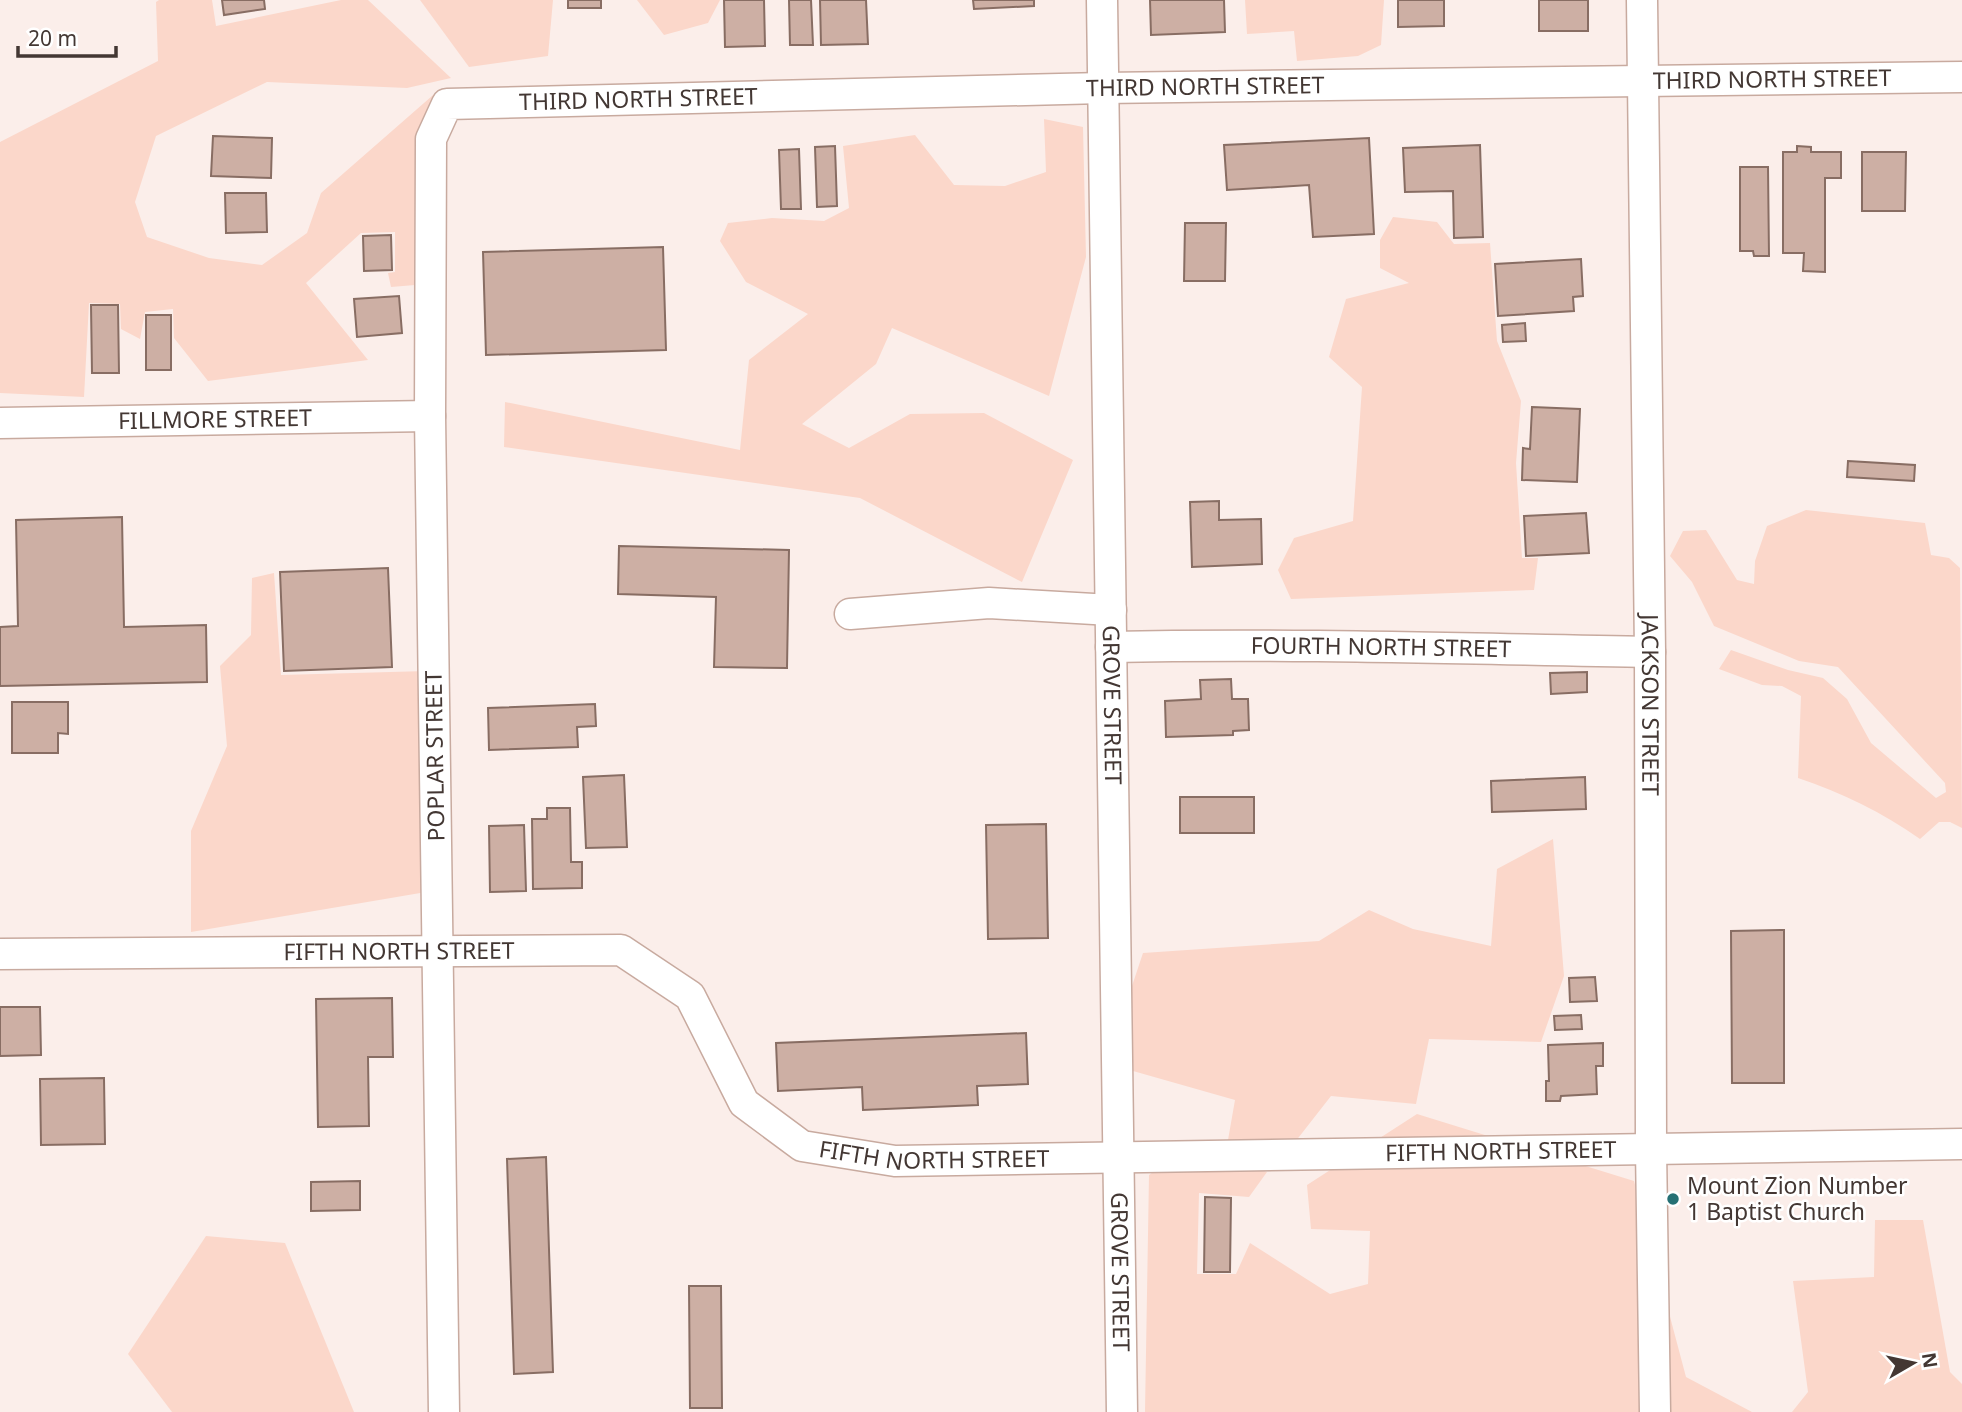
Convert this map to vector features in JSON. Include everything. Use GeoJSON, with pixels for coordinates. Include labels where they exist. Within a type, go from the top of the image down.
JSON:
{"type":"FeatureCollection","features":[{"type":"Feature","properties":{"kind":"street","name":"GROVE STREET"},"geometry":{"type":"LineString","coordinates":[[1102,0],[1122,1412]]}},
{"type":"Feature","properties":{"kind":"street","name":"JACKSON STREET"},"geometry":{"type":"LineString","coordinates":[[1642,0],[1655,1412]]}},
{"type":"Feature","properties":{"kind":"street","name":"THIRD NORTH STREET"},"geometry":{"type":"LineString","coordinates":[[447,104],[1103,88],[1962,77]]}},
{"type":"Feature","properties":{"kind":"street","name":"POPLAR STREET"},"geometry":{"type":"LineString","coordinates":[[444,1412],[430,416],[431,139],[447,104]]}},
{"type":"Feature","properties":{"kind":"street","name":"FILLMORE STREET"},"geometry":{"type":"LineString","coordinates":[[0,423],[430,416]]}},
{"type":"Feature","properties":{"kind":"street"},"geometry":{"type":"LineString","coordinates":[[850,614],[989,603],[1111,610]]}},
{"type":"Feature","properties":{"kind":"street","name":"FOURTH NORTH STREET"},"geometry":{"type":"LineString","coordinates":[[1111,647],[1166,648],[1241,644],[1650,653]]}},
{"type":"Feature","properties":{"kind":"street","name":"FIFTH NORTH STREET"},"geometry":{"type":"LineString","coordinates":[[0,954],[621,950],[690,996],[744,1103],[802,1146],[895,1161],[1962,1144]]}},
{"type":"Feature","properties":{"kind":"shaded area"},"geometry":{"type":"Polygon","coordinates":[[[212,0],[216,26],[341,0],[368,0],[451,78],[407,88],[267,82],[156,136],[135,202],[147,237],[209,258],[262,265],[307,233],[321,193],[440,89],[442,100],[417,242],[415,285],[391,287],[388,273],[395,272],[395,232],[361,233],[306,283],[368,360],[208,381],[174,338],[173,309],[145,312],[140,339],[121,329],[120,304],[89,303],[84,397],[0,393],[0,142],[158,61],[156,2],[212,0]]]}},
{"type":"Feature","properties":{"kind":"shaded area"},"geometry":{"type":"Polygon","coordinates":[[[420,0],[553,0],[548,56],[469,67],[420,0]]]}},
{"type":"Feature","properties":{"kind":"shaded area"},"geometry":{"type":"Polygon","coordinates":[[[637,0],[720,0],[708,23],[664,35],[637,0]]]}},
{"type":"Feature","properties":{"kind":"shaded area"},"geometry":{"type":"Polygon","coordinates":[[[1245,0],[1384,0],[1381,45],[1358,56],[1297,61],[1294,31],[1247,34],[1245,0]]]}},
{"type":"Feature","properties":{"kind":"shaded area"},"geometry":{"type":"Polygon","coordinates":[[[1044,119],[1083,127],[1086,257],[1049,396],[892,328],[876,364],[802,424],[849,448],[910,414],[984,413],[1073,460],[1022,582],[860,498],[504,447],[505,402],[740,450],[749,360],[808,314],[746,282],[720,241],[728,223],[772,218],[824,221],[849,208],[843,146],[915,135],[954,185],[1005,186],[1046,172],[1044,119]]]}},
{"type":"Feature","properties":{"kind":"shaded area"},"geometry":{"type":"Polygon","coordinates":[[[1393,217],[1437,222],[1454,244],[1490,243],[1497,341],[1521,401],[1516,463],[1522,558],[1538,558],[1534,590],[1291,599],[1278,570],[1294,538],[1353,521],[1362,387],[1329,357],[1346,299],[1409,283],[1380,268],[1380,240],[1393,217]]]}},
{"type":"Feature","properties":{"kind":"shaded area"},"geometry":{"type":"Polygon","coordinates":[[[1806,510],[1925,523],[1931,555],[1949,558],[1960,568],[1962,828],[1950,822],[1939,822],[1920,839],[1861,804],[1798,778],[1801,696],[1782,686],[1762,685],[1719,669],[1731,650],[1788,670],[1823,678],[1847,699],[1871,743],[1936,798],[1946,792],[1945,783],[1838,667],[1799,661],[1714,626],[1692,582],[1670,556],[1683,531],[1706,530],[1737,580],[1754,584],[1755,561],[1767,526],[1806,510]]]}},
{"type":"Feature","properties":{"kind":"shaded area"},"geometry":{"type":"Polygon","coordinates":[[[274,573],[281,675],[427,671],[432,891],[191,932],[191,831],[227,746],[220,666],[251,635],[252,578],[274,573]]]}},
{"type":"Feature","properties":{"kind":"shaded area"},"geometry":{"type":"Polygon","coordinates":[[[1553,839],[1564,976],[1541,1042],[1429,1039],[1416,1104],[1331,1096],[1288,1151],[1228,1140],[1235,1100],[1126,1069],[1123,1013],[1143,953],[1319,941],[1369,910],[1413,929],[1491,946],[1497,869],[1553,839]]]}},
{"type":"Feature","properties":{"kind":"shaded area"},"geometry":{"type":"Polygon","coordinates":[[[1417,1114],[1634,1181],[1686,1377],[1752,1412],[1145,1412],[1149,1175],[1188,1146],[1267,1172],[1249,1197],[1199,1193],[1197,1274],[1236,1274],[1250,1243],[1330,1294],[1368,1284],[1370,1231],[1311,1229],[1307,1185],[1417,1114]]]}},
{"type":"Feature","properties":{"kind":"shaded area"},"geometry":{"type":"Polygon","coordinates":[[[1875,1220],[1923,1220],[1950,1372],[1962,1384],[1962,1412],[1792,1412],[1808,1392],[1793,1281],[1874,1277],[1875,1220]]]}},
{"type":"Feature","properties":{"kind":"shaded area"},"geometry":{"type":"Polygon","coordinates":[[[206,1236],[285,1243],[354,1412],[172,1412],[128,1354],[206,1236]]]}},
{"type":"Feature","properties":{"kind":"building"},"geometry":{"type":"Polygon","coordinates":[[[222,0],[264,0],[265,9],[224,15],[222,0]]]}},
{"type":"Feature","properties":{"kind":"building"},"geometry":{"type":"Polygon","coordinates":[[[568,0],[601,0],[601,8],[568,8],[568,0]]]}},
{"type":"Feature","properties":{"kind":"building"},"geometry":{"type":"Polygon","coordinates":[[[724,0],[764,0],[765,46],[725,47],[724,0]]]}},
{"type":"Feature","properties":{"kind":"building"},"geometry":{"type":"Polygon","coordinates":[[[789,0],[811,0],[813,45],[790,45],[789,0]]]}},
{"type":"Feature","properties":{"kind":"building"},"geometry":{"type":"Polygon","coordinates":[[[820,0],[866,0],[868,44],[821,45],[820,0]]]}},
{"type":"Feature","properties":{"kind":"building"},"geometry":{"type":"Polygon","coordinates":[[[973,0],[1034,0],[1034,6],[974,9],[973,0]]]}},
{"type":"Feature","properties":{"kind":"building"},"geometry":{"type":"Polygon","coordinates":[[[1150,0],[1224,0],[1225,32],[1151,35],[1150,0]]]}},
{"type":"Feature","properties":{"kind":"building"},"geometry":{"type":"Polygon","coordinates":[[[1398,0],[1444,0],[1444,26],[1398,27],[1398,0]]]}},
{"type":"Feature","properties":{"kind":"building"},"geometry":{"type":"Polygon","coordinates":[[[1539,0],[1588,0],[1588,31],[1539,31],[1539,0]]]}},
{"type":"Feature","properties":{"kind":"building"},"geometry":{"type":"Polygon","coordinates":[[[213,136],[272,138],[271,178],[211,176],[213,136]]]}},
{"type":"Feature","properties":{"kind":"building"},"geometry":{"type":"Polygon","coordinates":[[[1369,138],[1374,234],[1313,237],[1309,185],[1227,190],[1224,145],[1369,138]]]}},
{"type":"Feature","properties":{"kind":"building"},"geometry":{"type":"Polygon","coordinates":[[[1480,145],[1483,237],[1454,238],[1453,191],[1405,192],[1403,148],[1480,145]]]}},
{"type":"Feature","properties":{"kind":"building"},"geometry":{"type":"Polygon","coordinates":[[[835,146],[837,206],[817,207],[815,147],[835,146]]]}},
{"type":"Feature","properties":{"kind":"building"},"geometry":{"type":"Polygon","coordinates":[[[1797,146],[1811,147],[1811,152],[1841,152],[1841,178],[1825,178],[1825,272],[1803,271],[1804,253],[1783,253],[1783,152],[1797,152],[1797,146]]]}},
{"type":"Feature","properties":{"kind":"building"},"geometry":{"type":"Polygon","coordinates":[[[799,149],[801,209],[781,209],[779,150],[799,149]]]}},
{"type":"Feature","properties":{"kind":"building"},"geometry":{"type":"Polygon","coordinates":[[[1862,152],[1906,152],[1905,211],[1862,211],[1862,152]]]}},
{"type":"Feature","properties":{"kind":"building"},"geometry":{"type":"Polygon","coordinates":[[[1740,167],[1768,167],[1769,256],[1754,256],[1753,251],[1740,251],[1740,167]]]}},
{"type":"Feature","properties":{"kind":"building"},"geometry":{"type":"Polygon","coordinates":[[[225,193],[266,193],[267,232],[226,233],[225,193]]]}},
{"type":"Feature","properties":{"kind":"building"},"geometry":{"type":"Polygon","coordinates":[[[1185,223],[1226,223],[1225,281],[1184,281],[1185,223]]]}},
{"type":"Feature","properties":{"kind":"building"},"geometry":{"type":"Polygon","coordinates":[[[391,235],[392,270],[364,271],[363,236],[391,235]]]}},
{"type":"Feature","properties":{"kind":"building"},"geometry":{"type":"Polygon","coordinates":[[[663,247],[666,350],[486,355],[483,252],[663,247]]]}},
{"type":"Feature","properties":{"kind":"building"},"geometry":{"type":"Polygon","coordinates":[[[1581,259],[1583,296],[1573,297],[1574,311],[1498,316],[1495,264],[1581,259]]]}},
{"type":"Feature","properties":{"kind":"building"},"geometry":{"type":"Polygon","coordinates":[[[399,296],[402,333],[357,337],[354,299],[399,296]]]}},
{"type":"Feature","properties":{"kind":"building"},"geometry":{"type":"Polygon","coordinates":[[[91,305],[118,305],[119,373],[92,373],[91,305]]]}},
{"type":"Feature","properties":{"kind":"building"},"geometry":{"type":"Polygon","coordinates":[[[146,315],[171,315],[171,370],[146,370],[146,315]]]}},
{"type":"Feature","properties":{"kind":"building"},"geometry":{"type":"Polygon","coordinates":[[[1525,323],[1526,341],[1503,342],[1502,325],[1525,323]]]}},
{"type":"Feature","properties":{"kind":"building"},"geometry":{"type":"Polygon","coordinates":[[[1532,407],[1580,409],[1577,482],[1522,480],[1523,448],[1530,449],[1532,407]]]}},
{"type":"Feature","properties":{"kind":"building"},"geometry":{"type":"Polygon","coordinates":[[[1848,461],[1915,465],[1914,481],[1847,477],[1848,461]]]}},
{"type":"Feature","properties":{"kind":"building"},"geometry":{"type":"Polygon","coordinates":[[[1219,501],[1219,520],[1261,519],[1262,564],[1192,567],[1190,502],[1219,501]]]}},
{"type":"Feature","properties":{"kind":"building"},"geometry":{"type":"Polygon","coordinates":[[[1586,513],[1589,553],[1526,556],[1524,516],[1586,513]]]}},
{"type":"Feature","properties":{"kind":"building"},"geometry":{"type":"Polygon","coordinates":[[[122,517],[124,627],[206,625],[207,682],[0,686],[0,627],[18,626],[16,520],[122,517]]]}},
{"type":"Feature","properties":{"kind":"building"},"geometry":{"type":"Polygon","coordinates":[[[619,546],[789,550],[787,668],[714,667],[716,597],[618,594],[619,546]]]}},
{"type":"Feature","properties":{"kind":"building"},"geometry":{"type":"Polygon","coordinates":[[[388,568],[392,667],[284,671],[280,572],[388,568]]]}},
{"type":"Feature","properties":{"kind":"building"},"geometry":{"type":"Polygon","coordinates":[[[1587,672],[1587,692],[1551,694],[1550,673],[1587,672]]]}},
{"type":"Feature","properties":{"kind":"building"},"geometry":{"type":"Polygon","coordinates":[[[1231,679],[1232,699],[1248,699],[1249,730],[1233,731],[1233,735],[1166,737],[1165,701],[1201,699],[1200,680],[1231,679]]]}},
{"type":"Feature","properties":{"kind":"building"},"geometry":{"type":"Polygon","coordinates":[[[12,702],[68,702],[68,734],[58,733],[58,753],[12,753],[12,702]]]}},
{"type":"Feature","properties":{"kind":"building"},"geometry":{"type":"Polygon","coordinates":[[[595,704],[596,726],[577,727],[578,747],[489,750],[488,708],[595,704]]]}},
{"type":"Feature","properties":{"kind":"building"},"geometry":{"type":"Polygon","coordinates":[[[624,775],[627,847],[586,848],[583,777],[624,775]]]}},
{"type":"Feature","properties":{"kind":"building"},"geometry":{"type":"Polygon","coordinates":[[[1585,777],[1586,809],[1492,812],[1491,781],[1585,777]]]}},
{"type":"Feature","properties":{"kind":"building"},"geometry":{"type":"Polygon","coordinates":[[[1180,797],[1254,797],[1254,833],[1180,833],[1180,797]]]}},
{"type":"Feature","properties":{"kind":"building"},"geometry":{"type":"Polygon","coordinates":[[[547,808],[570,808],[571,862],[582,862],[582,888],[533,889],[532,819],[547,819],[547,808]]]}},
{"type":"Feature","properties":{"kind":"building"},"geometry":{"type":"Polygon","coordinates":[[[1046,824],[1048,938],[988,939],[986,825],[1046,824]]]}},
{"type":"Feature","properties":{"kind":"building"},"geometry":{"type":"Polygon","coordinates":[[[524,825],[526,891],[490,892],[489,826],[524,825]]]}},
{"type":"Feature","properties":{"kind":"building"},"geometry":{"type":"Polygon","coordinates":[[[1784,930],[1784,1083],[1732,1083],[1731,931],[1784,930]]]}},
{"type":"Feature","properties":{"kind":"building"},"geometry":{"type":"Polygon","coordinates":[[[1595,977],[1597,1001],[1570,1002],[1569,978],[1595,977]]]}},
{"type":"Feature","properties":{"kind":"building"},"geometry":{"type":"Polygon","coordinates":[[[392,998],[393,1057],[368,1057],[369,1126],[318,1127],[316,999],[392,998]]]}},
{"type":"Feature","properties":{"kind":"building"},"geometry":{"type":"Polygon","coordinates":[[[0,1007],[40,1007],[41,1055],[0,1056],[0,1007]]]}},
{"type":"Feature","properties":{"kind":"building"},"geometry":{"type":"Polygon","coordinates":[[[1581,1015],[1582,1029],[1555,1030],[1554,1016],[1581,1015]]]}},
{"type":"Feature","properties":{"kind":"building"},"geometry":{"type":"Polygon","coordinates":[[[1026,1033],[1028,1084],[977,1086],[978,1105],[863,1110],[862,1087],[778,1091],[776,1043],[1026,1033]]]}},
{"type":"Feature","properties":{"kind":"building"},"geometry":{"type":"Polygon","coordinates":[[[1603,1043],[1603,1066],[1596,1066],[1597,1094],[1561,1096],[1560,1101],[1546,1101],[1546,1081],[1549,1081],[1548,1045],[1603,1043]]]}},
{"type":"Feature","properties":{"kind":"building"},"geometry":{"type":"Polygon","coordinates":[[[104,1078],[105,1144],[41,1145],[40,1079],[104,1078]]]}},
{"type":"Feature","properties":{"kind":"building"},"geometry":{"type":"Polygon","coordinates":[[[546,1157],[553,1372],[514,1374],[507,1159],[546,1157]]]}},
{"type":"Feature","properties":{"kind":"building"},"geometry":{"type":"Polygon","coordinates":[[[360,1181],[360,1210],[311,1211],[311,1182],[360,1181]]]}},
{"type":"Feature","properties":{"kind":"building"},"geometry":{"type":"Polygon","coordinates":[[[1205,1197],[1231,1198],[1230,1272],[1204,1272],[1205,1197]]]}},
{"type":"Feature","properties":{"kind":"building"},"geometry":{"type":"Polygon","coordinates":[[[689,1286],[721,1286],[722,1408],[690,1408],[689,1286]]]}},
{"type":"Feature","properties":{"kind":"place","name":"Mount Zion Number 1 Baptist Church"},"geometry":{"type":"Point","coordinates":[1673,1199]}}]}
